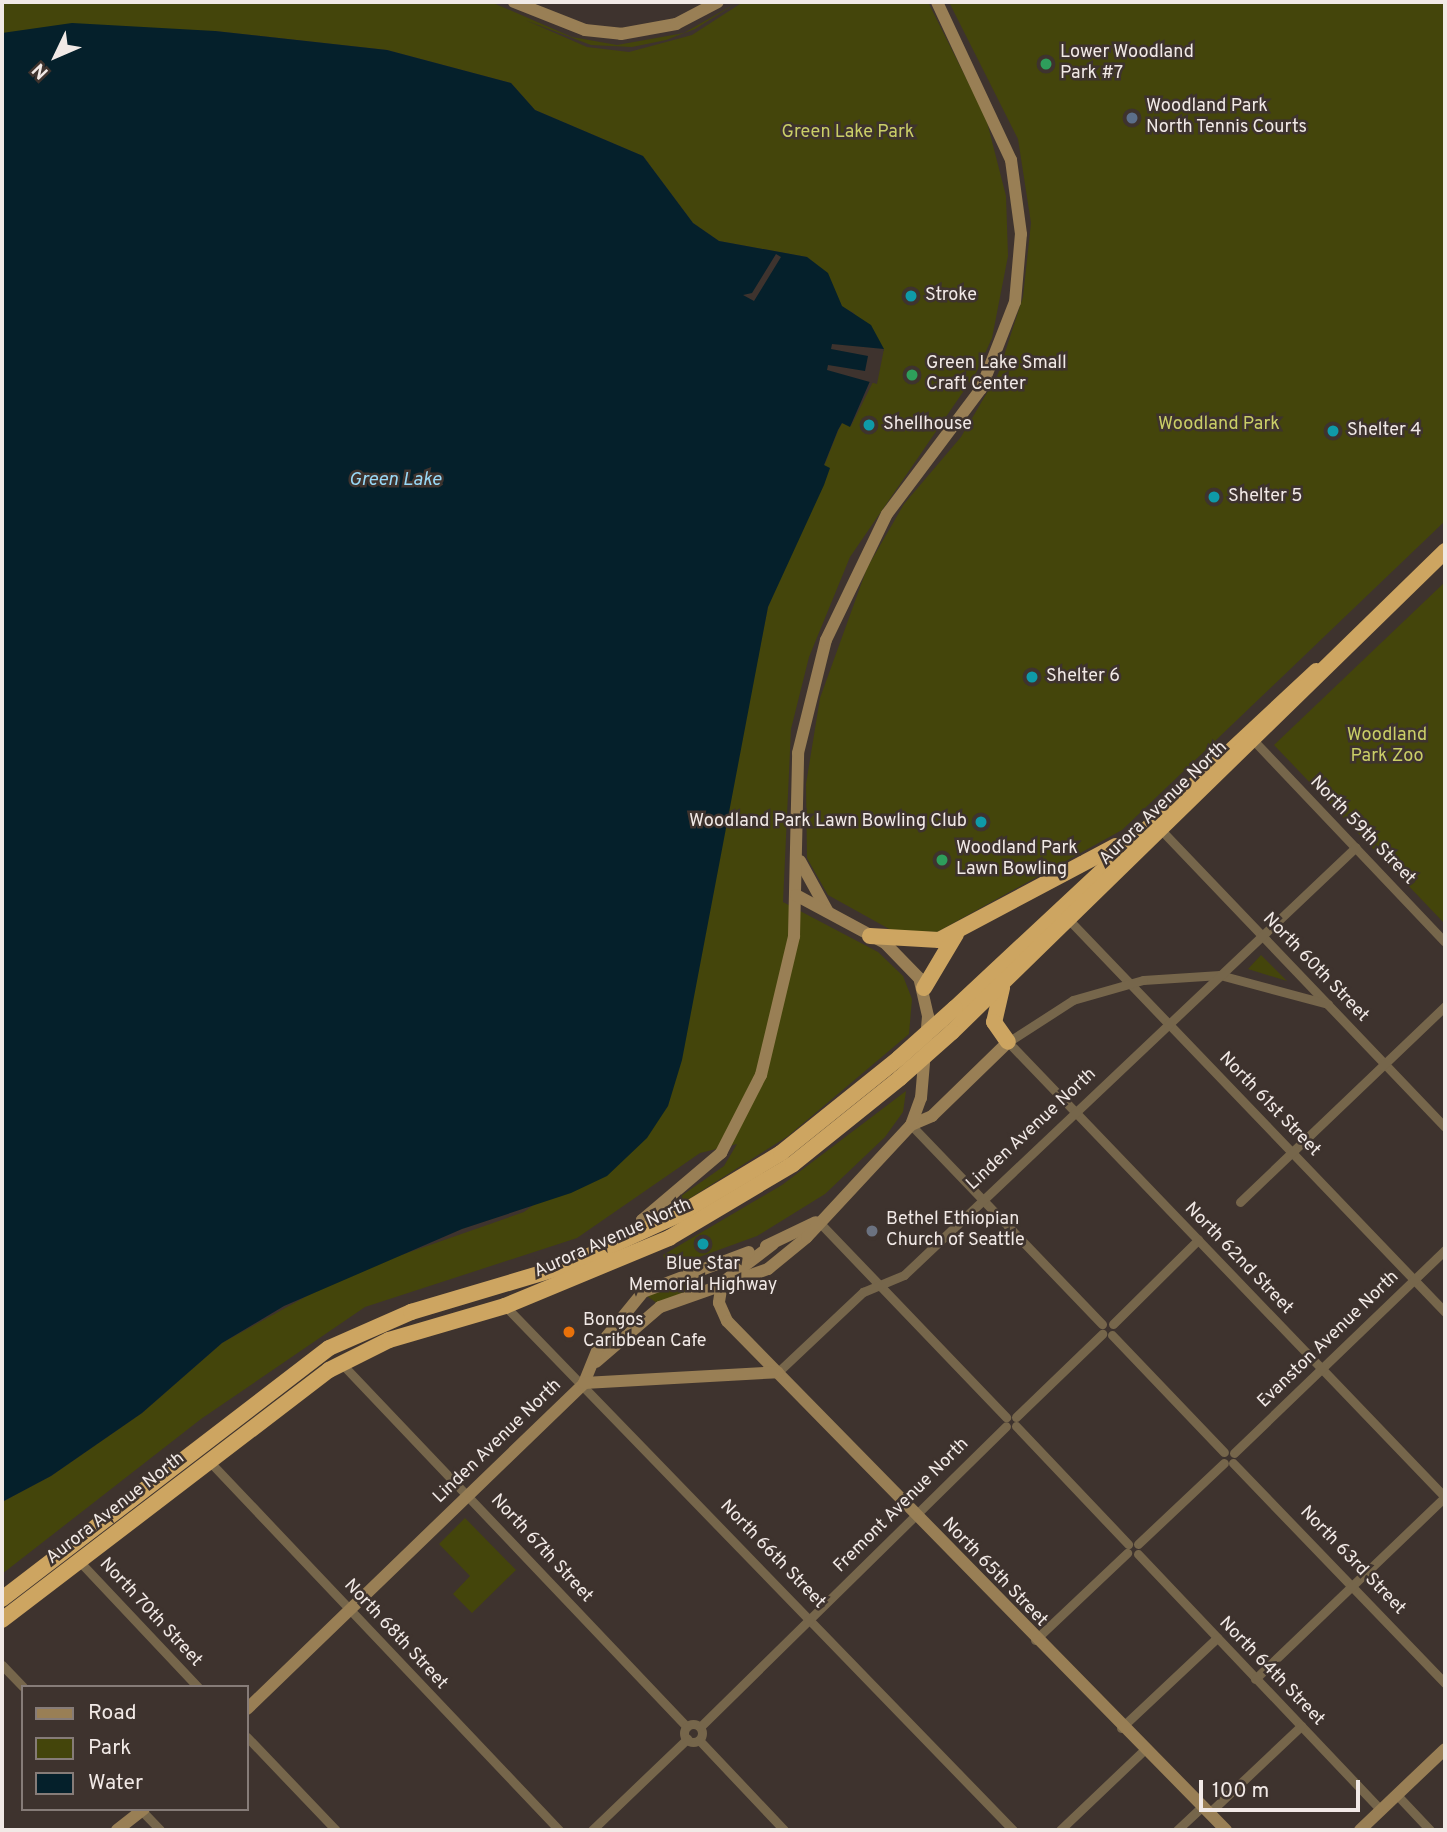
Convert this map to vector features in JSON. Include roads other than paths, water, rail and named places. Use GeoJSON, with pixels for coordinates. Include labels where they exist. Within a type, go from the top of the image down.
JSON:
{"type":"FeatureCollection","features":[{"type":"Feature","properties":{"kind":"highway","name":"Aurora Avenue North"},"geometry":{"type":"LineString","coordinates":[[2,1620],[341,1363],[405,1333],[505,1306],[712,1215],[822,1143],[952,1032],[1070,921],[1256,743],[1332,660],[1445,551]]}},
{"type":"Feature","properties":{"kind":"highway","name":"Aurora Avenue North"},"geometry":{"type":"LineString","coordinates":[[2,1599],[329,1348],[390,1319],[535,1278],[642,1233],[780,1153],[899,1058],[956,1008],[1285,694],[1332,660]]}},
{"type":"Feature","properties":{"kind":"highway"},"geometry":{"type":"LineString","coordinates":[[870,936],[923,943],[958,932],[1139,832]]}},
{"type":"Feature","properties":{"kind":"highway"},"geometry":{"type":"LineString","coordinates":[[923,988],[958,932]]}},
{"type":"Feature","properties":{"kind":"highway"},"geometry":{"type":"LineString","coordinates":[[1004,983],[994,1022],[1008,1042]]}},
{"type":"Feature","properties":{"kind":"main road"},"geometry":{"type":"LineString","coordinates":[[514,2],[585,30],[621,34],[676,24],[718,2]]}},
{"type":"Feature","properties":{"kind":"main road"},"geometry":{"type":"LineString","coordinates":[[642,1233],[642,1220],[721,1153],[742,1116],[779,1010],[796,895],[800,740],[826,640],[887,514],[981,389],[1005,337],[1018,279],[1020,212],[1007,145],[937,2]]}},
{"type":"Feature","properties":{"kind":"main road"},"geometry":{"type":"LineString","coordinates":[[797,850],[806,879],[833,918]]}},
{"type":"Feature","properties":{"kind":"main road"},"geometry":{"type":"LineString","coordinates":[[796,895],[903,957],[923,988],[921,1098],[911,1125]]}},
{"type":"Feature","properties":{"kind":"main road"},"geometry":{"type":"LineString","coordinates":[[742,1335],[726,1307],[726,1292],[768,1269],[911,1125],[932,1116],[1008,1042]]}},
{"type":"Feature","properties":{"kind":"main road"},"geometry":{"type":"LineString","coordinates":[[742,1335],[722,1312],[720,1288],[732,1270],[773,1244],[818,1221]]}},
{"type":"Feature","properties":{"kind":"main road"},"geometry":{"type":"LineString","coordinates":[[596,1362],[599,1346],[636,1299],[654,1285],[773,1244]]}},
{"type":"Feature","properties":{"kind":"main road"},"geometry":{"type":"LineString","coordinates":[[584,1383],[596,1362],[653,1312],[768,1269]]}},
{"type":"Feature","properties":{"kind":"main road"},"geometry":{"type":"LineString","coordinates":[[636,1299],[653,1312]]}},
{"type":"Feature","properties":{"kind":"main road","name":"North 65th Street"},"geometry":{"type":"LineString","coordinates":[[742,1335],[1121,1728],[1226,1830]]}},
{"type":"Feature","properties":{"kind":"main road","name":"Linden Avenue North"},"geometry":{"type":"LineString","coordinates":[[248,1708],[584,1383],[778,1372]]}},
{"type":"Feature","properties":{"kind":"main road"},"geometry":{"type":"LineString","coordinates":[[1360,1830],[1445,1749]]}},
{"type":"Feature","properties":{"kind":"main road"},"geometry":{"type":"LineString","coordinates":[[117,1830],[141,1811]]}},
{"type":"Feature","properties":{"kind":"street","name":"North 59th Street"},"geometry":{"type":"LineString","coordinates":[[1256,743],[1445,942]]}},
{"type":"Feature","properties":{"kind":"street","name":"North 60th Street"},"geometry":{"type":"LineString","coordinates":[[1163,832],[1445,1127]]}},
{"type":"Feature","properties":{"kind":"street","name":"Linden Avenue North"},"geometry":{"type":"LineString","coordinates":[[778,1372],[863,1292],[904,1275],[1356,847]]}},
{"type":"Feature","properties":{"kind":"street","name":"North 61st Street"},"geometry":{"type":"LineString","coordinates":[[1070,921],[1445,1312]]}},
{"type":"Feature","properties":{"kind":"street"},"geometry":{"type":"LineString","coordinates":[[1008,1042],[1073,1000],[1129,982],[1220,975],[1328,1004]]}},
{"type":"Feature","properties":{"kind":"street"},"geometry":{"type":"LineString","coordinates":[[1240,1202],[1445,1006]]}},
{"type":"Feature","properties":{"kind":"street","name":"North 62nd Street"},"geometry":{"type":"LineString","coordinates":[[1008,1042],[1445,1497]]}},
{"type":"Feature","properties":{"kind":"street"},"geometry":{"type":"LineString","coordinates":[[911,1125],[1105,1331],[1231,1459]]}},
{"type":"Feature","properties":{"kind":"street","name":"North 64th Street"},"geometry":{"type":"LineString","coordinates":[[818,1221],[1381,1810]]}},
{"type":"Feature","properties":{"kind":"street"},"geometry":{"type":"LineString","coordinates":[[1105,1331],[1198,1240]]}},
{"type":"Feature","properties":{"kind":"street","name":"Evanston Avenue North"},"geometry":{"type":"LineString","coordinates":[[1035,1640],[1231,1459],[1321,1368],[1445,1250]]}},
{"type":"Feature","properties":{"kind":"street","name":"North 66th Street"},"geometry":{"type":"LineString","coordinates":[[505,1306],[584,1383],[1013,1830]]}},
{"type":"Feature","properties":{"kind":"street","name":"Fremont Avenue North"},"geometry":{"type":"LineString","coordinates":[[700,1727],[1105,1331]]}},
{"type":"Feature","properties":{"kind":"street","name":"North 67th Street"},"geometry":{"type":"LineString","coordinates":[[341,1363],[687,1727]]}},
{"type":"Feature","properties":{"kind":"street","name":"North 63rd Street"},"geometry":{"type":"LineString","coordinates":[[1231,1459],[1445,1683]]}},
{"type":"Feature","properties":{"kind":"street","name":"North 68th Street"},"geometry":{"type":"LineString","coordinates":[[209,1461],[559,1830]]}},
{"type":"Feature","properties":{"kind":"street"},"geometry":{"type":"LineString","coordinates":[[1255,1679],[1445,1497]]}},
{"type":"Feature","properties":{"kind":"street","name":"North 70th Street"},"geometry":{"type":"LineString","coordinates":[[80,1562],[196,1685]]}},
{"type":"Feature","properties":{"kind":"street"},"geometry":{"type":"LineString","coordinates":[[1121,1728],[1217,1638]]}},
{"type":"Feature","properties":{"kind":"street"},"geometry":{"type":"LineString","coordinates":[[2,1665],[21,1685]]}},
{"type":"Feature","properties":{"kind":"street"},"geometry":{"type":"LineString","coordinates":[[1177,1830],[1206,1810],[1301,1726]]}},
{"type":"Feature","properties":{"kind":"street"},"geometry":{"type":"LineString","coordinates":[[592,1830],[687,1739],[687,1727],[700,1727],[699,1740]]}},
{"type":"Feature","properties":{"kind":"street"},"geometry":{"type":"LineString","coordinates":[[248,1738],[336,1830]]}},
{"type":"Feature","properties":{"kind":"street"},"geometry":{"type":"LineString","coordinates":[[687,1739],[699,1740],[784,1830]]}},
{"type":"Feature","properties":{"kind":"street"},"geometry":{"type":"LineString","coordinates":[[1060,1830],[1144,1750]]}},
{"type":"Feature","properties":{"kind":"street"},"geometry":{"type":"LineString","coordinates":[[1397,1796],[1430,1830]]}},
{"type":"Feature","properties":{"kind":"street"},"geometry":{"type":"LineString","coordinates":[[143,1811],[160,1830]]}},
{"type":"Feature","properties":{"kind":"water","name":"Green Lake"},"geometry":{"type":"Polygon","coordinates":[[[72,23],[215,31],[387,50],[511,83],[535,110],[643,156],[693,223],[719,241],[807,257],[828,273],[842,306],[871,325],[884,349],[850,427],[842,423],[838,430],[824,465],[830,468],[824,485],[768,607],[682,1060],[668,1106],[647,1138],[607,1176],[571,1193],[462,1229],[284,1306],[222,1343],[142,1413],[51,1476],[2,1502],[2,33],[72,23]]]}},
{"type":"Feature","properties":{"kind":"place","name":"Lower Woodland Park #7"},"geometry":{"type":"Point","coordinates":[1046,64]}},
{"type":"Feature","properties":{"kind":"place","name":"Woodland Park North Tennis Courts"},"geometry":{"type":"Point","coordinates":[1132,118]}},
{"type":"Feature","properties":{"kind":"place","name":"Stroke"},"geometry":{"type":"Point","coordinates":[911,296]}},
{"type":"Feature","properties":{"kind":"place","name":"Green Lake Small Craft Center"},"geometry":{"type":"Point","coordinates":[912,375]}},
{"type":"Feature","properties":{"kind":"place","name":"Shellhouse"},"geometry":{"type":"Point","coordinates":[869,425]}},
{"type":"Feature","properties":{"kind":"place","name":"Shelter 4"},"geometry":{"type":"Point","coordinates":[1333,431]}},
{"type":"Feature","properties":{"kind":"place","name":"Shelter 5"},"geometry":{"type":"Point","coordinates":[1214,497]}},
{"type":"Feature","properties":{"kind":"place","name":"Shelter 6"},"geometry":{"type":"Point","coordinates":[1032,677]}},
{"type":"Feature","properties":{"kind":"place","name":"Woodland Park Lawn Bowling Club"},"geometry":{"type":"Point","coordinates":[981,822]}},
{"type":"Feature","properties":{"kind":"place","name":"Woodland Park Lawn Bowling"},"geometry":{"type":"Point","coordinates":[942,860]}},
{"type":"Feature","properties":{"kind":"place","name":"Bethel Ethiopian Church of Seattle"},"geometry":{"type":"Point","coordinates":[872,1231]}},
{"type":"Feature","properties":{"kind":"place","name":"Blue Star Memorial Highway"},"geometry":{"type":"Point","coordinates":[703,1244]}},
{"type":"Feature","properties":{"kind":"place","name":"Bongos Caribbean Cafe"},"geometry":{"type":"Point","coordinates":[569,1332]}},
{"type":"Feature","properties":{"kind":"park label","name":"Green Lake Park"},"geometry":{"type":"Point","coordinates":[848,133]}},
{"type":"Feature","properties":{"kind":"park label","name":"Woodland Park"},"geometry":{"type":"Point","coordinates":[1219,425]}},
{"type":"Feature","properties":{"kind":"park label","name":"Woodland Park Zoo"},"geometry":{"type":"Point","coordinates":[1387,747]}}]}
